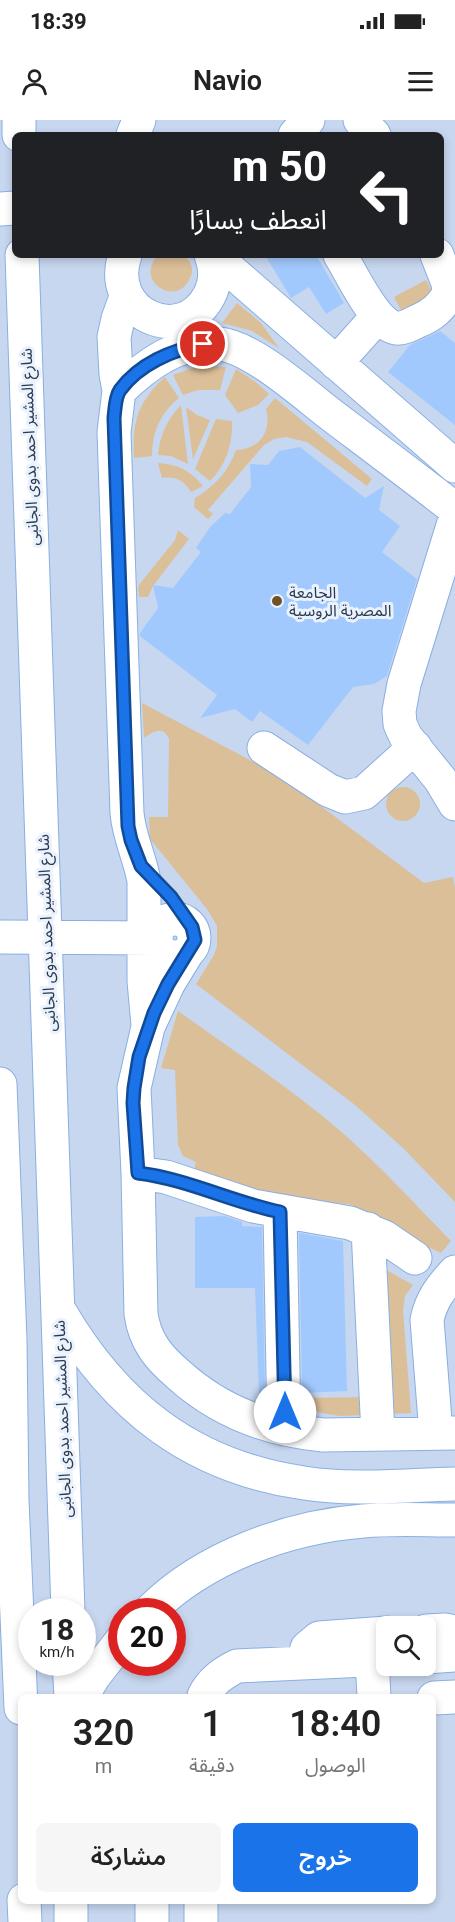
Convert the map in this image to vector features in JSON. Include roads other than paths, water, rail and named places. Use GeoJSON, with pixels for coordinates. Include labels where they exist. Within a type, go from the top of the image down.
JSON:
{"type":"FeatureCollection","features":[{"type":"Feature","properties":{"kind":"street"},"geometry":{"type":"LineString","coordinates":[[298,132],[308,120]]}},
{"type":"Feature","properties":{"kind":"street"},"geometry":{"type":"LineString","coordinates":[[360,120],[371,132]]}},
{"type":"Feature","properties":{"kind":"street","name":"شارع المشير احمد بدوى الجانبى"},"geometry":{"type":"LineString","coordinates":[[22,258],[68,1598]]}},
{"type":"Feature","properties":{"kind":"street"},"geometry":{"type":"LineString","coordinates":[[124,258],[121,265],[121,281],[126,297],[132,305],[149,318],[170,321],[183,333],[203,344],[236,347],[253,357],[451,501],[399,711],[400,724],[406,737],[440,779],[455,804]]}},
{"type":"Feature","properties":{"kind":"street"},"geometry":{"type":"LineString","coordinates":[[119,391],[183,333],[211,292],[215,272],[213,258]]}},
{"type":"Feature","properties":{"kind":"street"},"geometry":{"type":"LineString","coordinates":[[215,258],[455,466]]}},
{"type":"Feature","properties":{"kind":"street"},"geometry":{"type":"LineString","coordinates":[[342,258],[378,316],[386,324],[399,328],[435,313],[449,294],[448,283],[438,258]]}},
{"type":"Feature","properties":{"kind":"street"},"geometry":{"type":"LineString","coordinates":[[126,297],[114,337],[119,391],[114,432],[126,796],[131,840],[141,866],[150,938],[144,996],[148,1027]]}},
{"type":"Feature","properties":{"kind":"street"},"geometry":{"type":"LineString","coordinates":[[336,363],[378,316]]}},
{"type":"Feature","properties":{"kind":"street"},"geometry":{"type":"LineString","coordinates":[[264,748],[328,790],[345,797],[364,793],[415,747]]}},
{"type":"Feature","properties":{"kind":"street"},"geometry":{"type":"LineString","coordinates":[[141,866],[166,891],[187,937],[148,1027],[134,1088],[142,1325],[150,1344],[163,1361],[210,1399],[246,1418],[266,1425],[323,1435],[445,1433],[427,1320],[436,1294],[455,1272]]}},
{"type":"Feature","properties":{"kind":"street"},"geometry":{"type":"LineString","coordinates":[[0,937],[150,938],[167,955],[174,957],[187,937]]}},
{"type":"Feature","properties":{"kind":"street"},"geometry":{"type":"LineString","coordinates":[[0,1084],[10,1328],[12,1500],[20,1694]]}},
{"type":"Feature","properties":{"kind":"street"},"geometry":{"type":"LineString","coordinates":[[138,1173],[166,1177],[240,1202],[280,1212],[350,1223],[368,1229],[415,1258]]}},
{"type":"Feature","properties":{"kind":"street"},"geometry":{"type":"LineString","coordinates":[[280,1212],[284,1429]]}},
{"type":"Feature","properties":{"kind":"street"},"geometry":{"type":"LineString","coordinates":[[368,1229],[378,1434]]}},
{"type":"Feature","properties":{"kind":"street"},"geometry":{"type":"LineString","coordinates":[[58,1307],[84,1350],[102,1374],[129,1402],[159,1427],[185,1443],[229,1464],[266,1476],[305,1484],[345,1486],[455,1484]]}},
{"type":"Feature","properties":{"kind":"street"},"geometry":{"type":"LineString","coordinates":[[167,1598],[192,1578],[231,1556],[274,1538],[319,1526],[364,1521],[455,1520]]}},
{"type":"Feature","properties":{"kind":"street"},"geometry":{"type":"LineString","coordinates":[[436,1630],[455,1632]]}},
{"type":"Feature","properties":{"kind":"street"},"geometry":{"type":"LineString","coordinates":[[205,1694],[221,1674],[237,1666],[303,1663],[376,1651]]}},
{"type":"Feature","properties":{"kind":"street"},"geometry":{"type":"LineString","coordinates":[[436,1656],[455,1655]]}},
{"type":"Feature","properties":{"kind":"street"},"geometry":{"type":"LineString","coordinates":[[83,1694],[108,1658]]}},
{"type":"Feature","properties":{"kind":"street"},"geometry":{"type":"LineString","coordinates":[[69,1676],[70,1694]]}},
{"type":"Feature","properties":{"kind":"street"},"geometry":{"type":"LineString","coordinates":[[375,1694],[378,1676]]}},
{"type":"Feature","properties":{"kind":"street"},"geometry":{"type":"LineString","coordinates":[[436,1698],[455,1697]]}},
{"type":"Feature","properties":{"kind":"street"},"geometry":{"type":"LineString","coordinates":[[24,1904],[25,1922]]}},
{"type":"Feature","properties":{"kind":"street"},"geometry":{"type":"LineString","coordinates":[[71,1904],[71,1922]]}},
{"type":"Feature","properties":{"kind":"street"},"geometry":{"type":"LineString","coordinates":[[152,1904],[152,1922]]}},
{"type":"Feature","properties":{"kind":"street"},"geometry":{"type":"LineString","coordinates":[[201,1904],[201,1922]]}},
{"type":"Feature","properties":{"kind":"place","name":"الجامعة المصرية الروسية"},"geometry":{"type":"Point","coordinates":[277,601]}}]}
